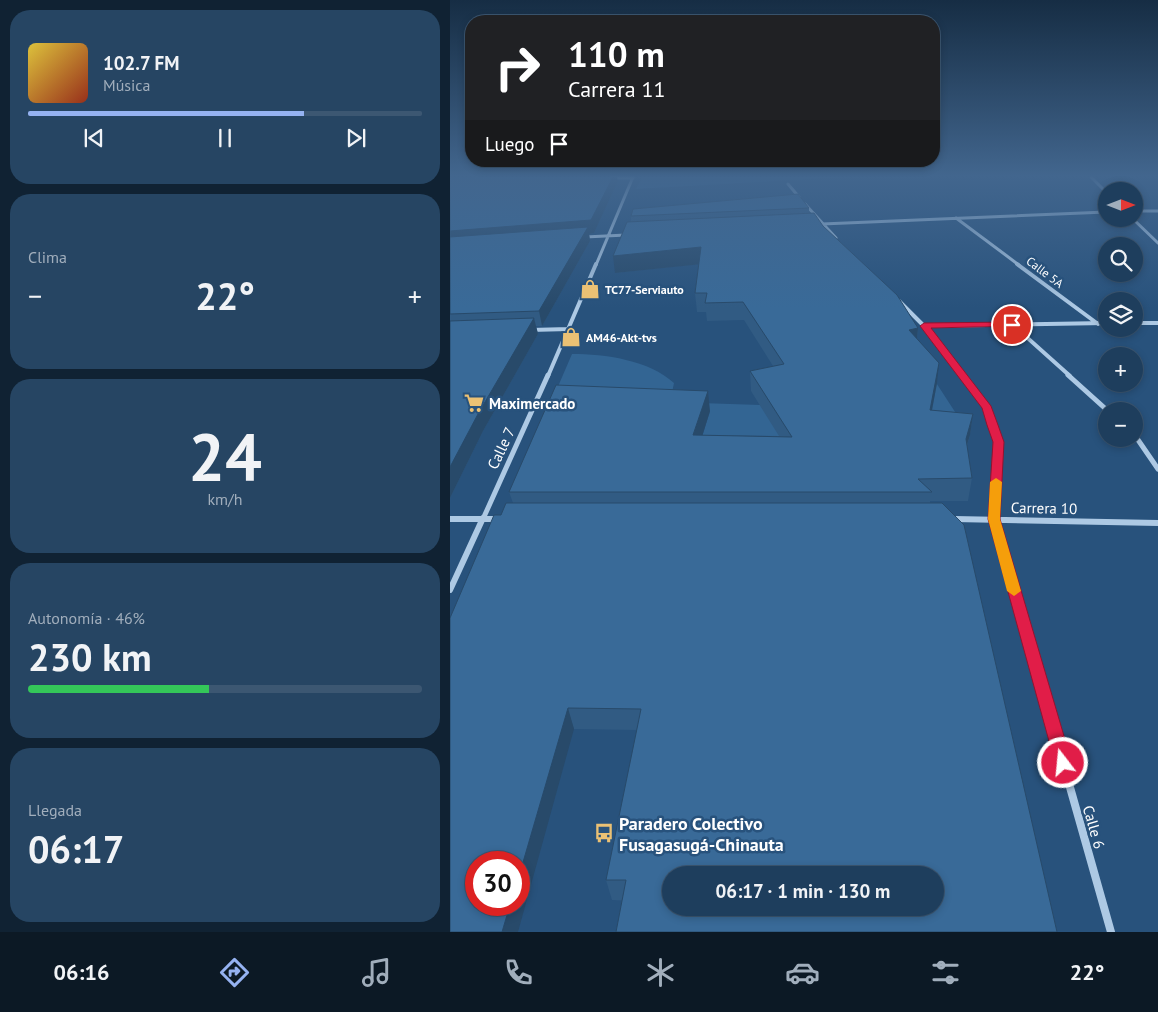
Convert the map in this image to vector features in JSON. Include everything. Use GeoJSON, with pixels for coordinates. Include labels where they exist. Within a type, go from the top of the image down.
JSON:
{"type":"FeatureCollection","features":[{"type":"Feature","properties":{"kind":"street","name":"Calle 7"},"geometry":{"type":"LineString","coordinates":[[450,590],[569,329],[615,220]]}},
{"type":"Feature","properties":{"kind":"street"},"geometry":{"type":"LineString","coordinates":[[820,220],[843,245]]}},
{"type":"Feature","properties":{"kind":"street"},"geometry":{"type":"LineString","coordinates":[[813,225],[901,220]]}},
{"type":"Feature","properties":{"kind":"street","name":"Calle 5A"},"geometry":{"type":"LineString","coordinates":[[959,220],[1098,324]]}},
{"type":"Feature","properties":{"kind":"street"},"geometry":{"type":"LineString","coordinates":[[1142,228],[1158,243]]}},
{"type":"Feature","properties":{"kind":"street"},"geometry":{"type":"LineString","coordinates":[[578,238],[634,234]]}},
{"type":"Feature","properties":{"kind":"street","name":"Calle 6"},"geometry":{"type":"LineString","coordinates":[[897,299],[924,326],[987,408],[998,442],[994,519],[1111,932]]}},
{"type":"Feature","properties":{"kind":"street"},"geometry":{"type":"LineString","coordinates":[[1143,323],[1158,323]]}},
{"type":"Feature","properties":{"kind":"street"},"geometry":{"type":"LineString","coordinates":[[924,326],[1098,324]]}},
{"type":"Feature","properties":{"kind":"street"},"geometry":{"type":"LineString","coordinates":[[1012,325],[1098,402]]}},
{"type":"Feature","properties":{"kind":"street"},"geometry":{"type":"LineString","coordinates":[[519,331],[569,329]]}},
{"type":"Feature","properties":{"kind":"street"},"geometry":{"type":"LineString","coordinates":[[1143,447],[1158,469]]}},
{"type":"Feature","properties":{"kind":"street"},"geometry":{"type":"LineString","coordinates":[[450,519],[502,519]]}},
{"type":"Feature","properties":{"kind":"street","name":"Carrera 10"},"geometry":{"type":"LineString","coordinates":[[944,519],[1158,523]]}},
{"type":"Feature","properties":{"kind":"shaded area"},"geometry":{"type":"Polygon","coordinates":[[[572,354],[612,357],[652,369],[674,383],[670,402],[760,405],[933,378],[970,435],[807,459],[696,456],[710,411],[550,405],[572,354]]]}},
{"type":"Feature","properties":{"kind":"building"},"geometry":{"type":"Polygon","coordinates":[[[450,220],[585,220],[450,231],[450,220]]]}},
{"type":"Feature","properties":{"kind":"building"},"geometry":{"type":"Polygon","coordinates":[[[819,220],[897,295],[918,328],[909,330],[939,363],[930,410],[973,414],[966,439],[972,478],[918,479],[932,492],[509,492],[556,385],[708,391],[693,435],[792,437],[750,371],[784,364],[743,302],[705,303],[707,293],[695,293],[701,247],[613,256],[627,222],[819,220]]]}},
{"type":"Feature","properties":{"kind":"building"},"geometry":{"type":"Polygon","coordinates":[[[588,227],[539,311],[450,314],[450,237],[588,227]]]}},
{"type":"Feature","properties":{"kind":"building"},"geometry":{"type":"Polygon","coordinates":[[[534,318],[478,414],[450,467],[450,321],[534,318]]]}},
{"type":"Feature","properties":{"kind":"building"},"geometry":{"type":"Polygon","coordinates":[[[506,503],[942,503],[964,525],[1057,932],[616,932],[626,880],[606,880],[641,709],[568,708],[526,851],[465,851],[465,916],[507,916],[502,932],[450,932],[450,618],[494,515],[501,515],[506,503]]]}},
{"type":"Feature","properties":{"kind":"slow traffic"},"geometry":{"type":"LineString","coordinates":[[996,482],[994,519],[1014,591]]}},
{"type":"Feature","properties":{"kind":"place","name":"TC77-Serviauto"},"geometry":{"type":"Point","coordinates":[590,289]}},
{"type":"Feature","properties":{"kind":"place","name":"AM46-Akt-tvs"},"geometry":{"type":"Point","coordinates":[571,337]}},
{"type":"Feature","properties":{"kind":"place","name":"Maximercado"},"geometry":{"type":"Point","coordinates":[474,403]}},
{"type":"Feature","properties":{"kind":"place","name":"Paradero Colectivo Fusagasugá-Chinauta"},"geometry":{"type":"Point","coordinates":[604,833]}},
{"type":"Feature","properties":{"kind":"route"},"geometry":{"type":"LineString","coordinates":[[1012,325],[924,326],[987,408],[993,425],[998,442],[994,519],[1063,763]]}}]}
